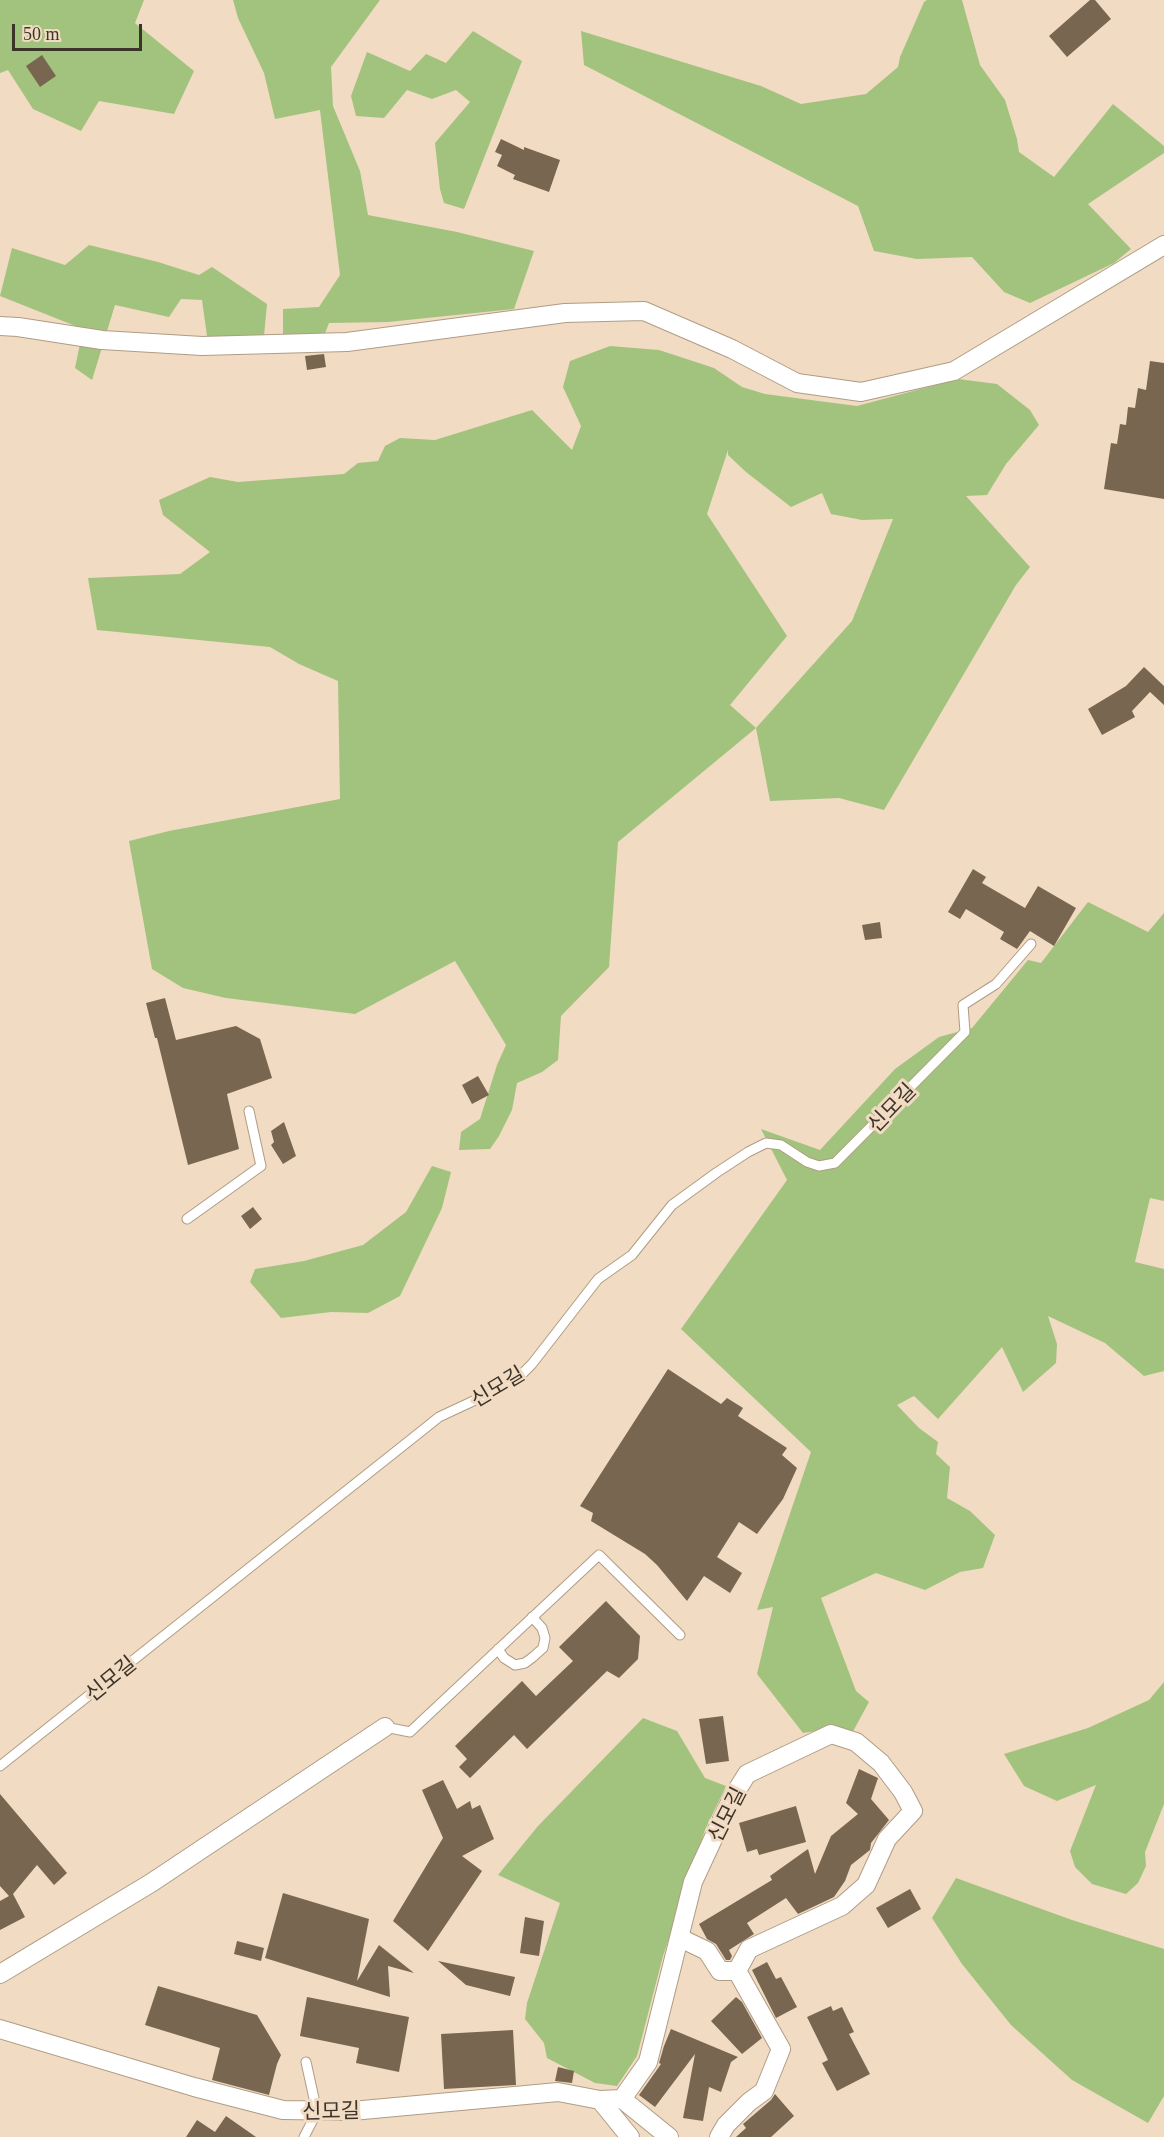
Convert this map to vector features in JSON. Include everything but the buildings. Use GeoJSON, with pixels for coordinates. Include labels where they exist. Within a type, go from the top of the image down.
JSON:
{"type":"FeatureCollection","features":[{"type":"Feature","properties":{"kind":"street"},"geometry":{"type":"LineString","coordinates":[[0,326],[102,340],[202,346],[347,342],[564,313],[644,311],[732,349],[796,383],[861,392],[954,371],[1164,244]]}},
{"type":"Feature","properties":{"kind":"street"},"geometry":{"type":"LineString","coordinates":[[0,1974],[151,1883],[385,1727]]}},
{"type":"Feature","properties":{"kind":"street","name":"신모길"},"geometry":{"type":"LineString","coordinates":[[0,2029],[205,2090],[283,2110],[352,2111],[558,2092],[600,2100],[622,2099],[648,2062],[693,1882],[732,1798],[747,1774],[831,1734],[856,1742],[881,1763],[903,1792],[913,1811],[887,1839],[866,1885],[842,1906],[749,1949],[737,1971]]}},
{"type":"Feature","properties":{"kind":"street"},"geometry":{"type":"LineString","coordinates":[[680,1938],[707,1951],[720,1971],[737,1971],[781,2049],[764,2091],[749,2102],[726,2125],[719,2137]]}},
{"type":"Feature","properties":{"kind":"street"},"geometry":{"type":"LineString","coordinates":[[622,2099],[669,2137]]}},
{"type":"Feature","properties":{"kind":"street"},"geometry":{"type":"LineString","coordinates":[[600,2100],[630,2137]]}},
{"type":"Feature","properties":{"kind":"lane","name":"신모길"},"geometry":{"type":"LineString","coordinates":[[0,1766],[439,1417],[499,1389],[520,1376],[532,1364],[598,1279],[632,1255],[672,1205],[748,1152],[766,1143],[781,1145],[807,1162],[819,1166],[835,1163],[965,1032],[963,1005],[996,984],[1031,944]]}},
{"type":"Feature","properties":{"kind":"lane"},"geometry":{"type":"LineString","coordinates":[[187,1219],[261,1166],[249,1111]]}},
{"type":"Feature","properties":{"kind":"lane"},"geometry":{"type":"LineString","coordinates":[[385,1727],[410,1732],[599,1555],[680,1635]]}},
{"type":"Feature","properties":{"kind":"lane"},"geometry":{"type":"LineString","coordinates":[[498,1649],[504,1658],[515,1665],[525,1663],[534,1657],[543,1648],[545,1638],[542,1628],[532,1617]]}},
{"type":"Feature","properties":{"kind":"lane"},"geometry":{"type":"LineString","coordinates":[[304,2137],[317,2112],[306,2062]]}},
{"type":"Feature","properties":{"kind":"green space"},"geometry":{"type":"Polygon","coordinates":[[[0,0],[144,0],[135,23],[194,71],[174,114],[99,101],[81,131],[33,109],[8,70],[0,73],[0,0]]]}},
{"type":"Feature","properties":{"kind":"green space"},"geometry":{"type":"Polygon","coordinates":[[[233,0],[380,0],[331,67],[333,106],[360,171],[368,215],[457,232],[534,251],[514,309],[388,322],[329,323],[324,336],[283,335],[283,309],[319,307],[340,275],[320,110],[275,119],[264,73],[238,18],[233,0]]]}},
{"type":"Feature","properties":{"kind":"green space"},"geometry":{"type":"Polygon","coordinates":[[[927,0],[962,0],[980,65],[1005,100],[1019,152],[1054,177],[1113,104],[1164,146],[1164,153],[1088,204],[1131,249],[1114,263],[1030,303],[1004,292],[972,257],[917,259],[874,251],[858,206],[584,65],[581,31],[761,86],[801,104],[866,94],[898,67],[900,57],[924,2],[927,0]]]}},
{"type":"Feature","properties":{"kind":"green space"},"geometry":{"type":"Polygon","coordinates":[[[473,31],[522,61],[464,209],[444,203],[440,189],[435,143],[470,102],[456,90],[432,99],[407,90],[384,118],[356,116],[351,96],[367,52],[410,71],[426,54],[446,63],[473,31]]]}},
{"type":"Feature","properties":{"kind":"green space"},"geometry":{"type":"Polygon","coordinates":[[[89,245],[199,275],[212,267],[267,304],[264,336],[207,336],[202,300],[181,299],[169,317],[115,305],[92,380],[75,368],[83,329],[0,296],[12,248],[65,265],[89,245]]]}},
{"type":"Feature","properties":{"kind":"green space"},"geometry":{"type":"Polygon","coordinates":[[[610,346],[659,350],[714,368],[742,387],[765,394],[857,406],[958,379],[997,384],[1030,410],[1039,425],[1006,464],[987,495],[966,496],[1030,567],[1016,585],[884,810],[839,798],[770,801],[756,728],[618,842],[609,967],[561,1016],[558,1060],[542,1072],[517,1083],[512,1110],[490,1149],[459,1150],[461,1132],[480,1119],[497,1065],[506,1045],[455,961],[355,1014],[226,998],[183,988],[152,969],[129,841],[169,831],[340,799],[338,681],[299,664],[270,647],[97,630],[88,578],[180,574],[210,552],[163,515],[159,500],[210,477],[238,482],[344,474],[358,463],[378,461],[385,446],[400,438],[435,440],[532,410],[572,450],[581,426],[563,387],[570,361],[610,346]],[[728,450],[707,514],[787,636],[730,705],[756,728],[852,621],[893,519],[862,520],[831,514],[822,493],[791,507],[746,472],[728,455],[728,450]]]}},
{"type":"Feature","properties":{"kind":"green space"},"geometry":{"type":"Polygon","coordinates":[[[1088,902],[1148,932],[1164,913],[1164,1201],[1150,1198],[1135,1262],[1164,1269],[1164,1371],[1144,1376],[1105,1343],[1048,1316],[1057,1344],[1056,1363],[1023,1392],[1002,1347],[938,1419],[914,1396],[897,1405],[919,1428],[938,1442],[936,1454],[950,1467],[947,1498],[970,1511],[995,1535],[983,1568],[960,1572],[925,1590],[876,1573],[821,1598],[856,1691],[869,1702],[851,1735],[837,1728],[803,1733],[757,1674],[773,1607],[757,1610],[811,1452],[681,1329],[787,1180],[761,1129],[820,1150],[895,1069],[939,1037],[972,1028],[1028,960],[1041,963],[1088,902]]]}},
{"type":"Feature","properties":{"kind":"green space"},"geometry":{"type":"Polygon","coordinates":[[[432,1166],[451,1172],[442,1208],[400,1296],[368,1313],[331,1312],[281,1318],[250,1282],[255,1269],[304,1261],[363,1245],[406,1212],[432,1166]]]}},
{"type":"Feature","properties":{"kind":"green space"},"geometry":{"type":"Polygon","coordinates":[[[1164,1682],[1164,1804],[1145,1852],[1146,1866],[1138,1883],[1126,1894],[1092,1884],[1075,1867],[1070,1851],[1096,1785],[1057,1801],[1024,1786],[1004,1754],[1088,1728],[1149,1700],[1164,1682]]]}},
{"type":"Feature","properties":{"kind":"green space"},"geometry":{"type":"Polygon","coordinates":[[[643,1718],[677,1731],[705,1778],[726,1786],[705,1830],[663,1956],[637,2056],[617,2086],[595,2083],[547,2058],[544,2043],[525,2019],[527,2003],[560,1903],[498,1875],[538,1826],[643,1718]]]}},
{"type":"Feature","properties":{"kind":"green space"},"geometry":{"type":"Polygon","coordinates":[[[956,1878],[1072,1920],[1164,1949],[1164,2096],[1148,2123],[1072,2080],[1011,2025],[962,1964],[932,1918],[956,1878]]]}}]}
